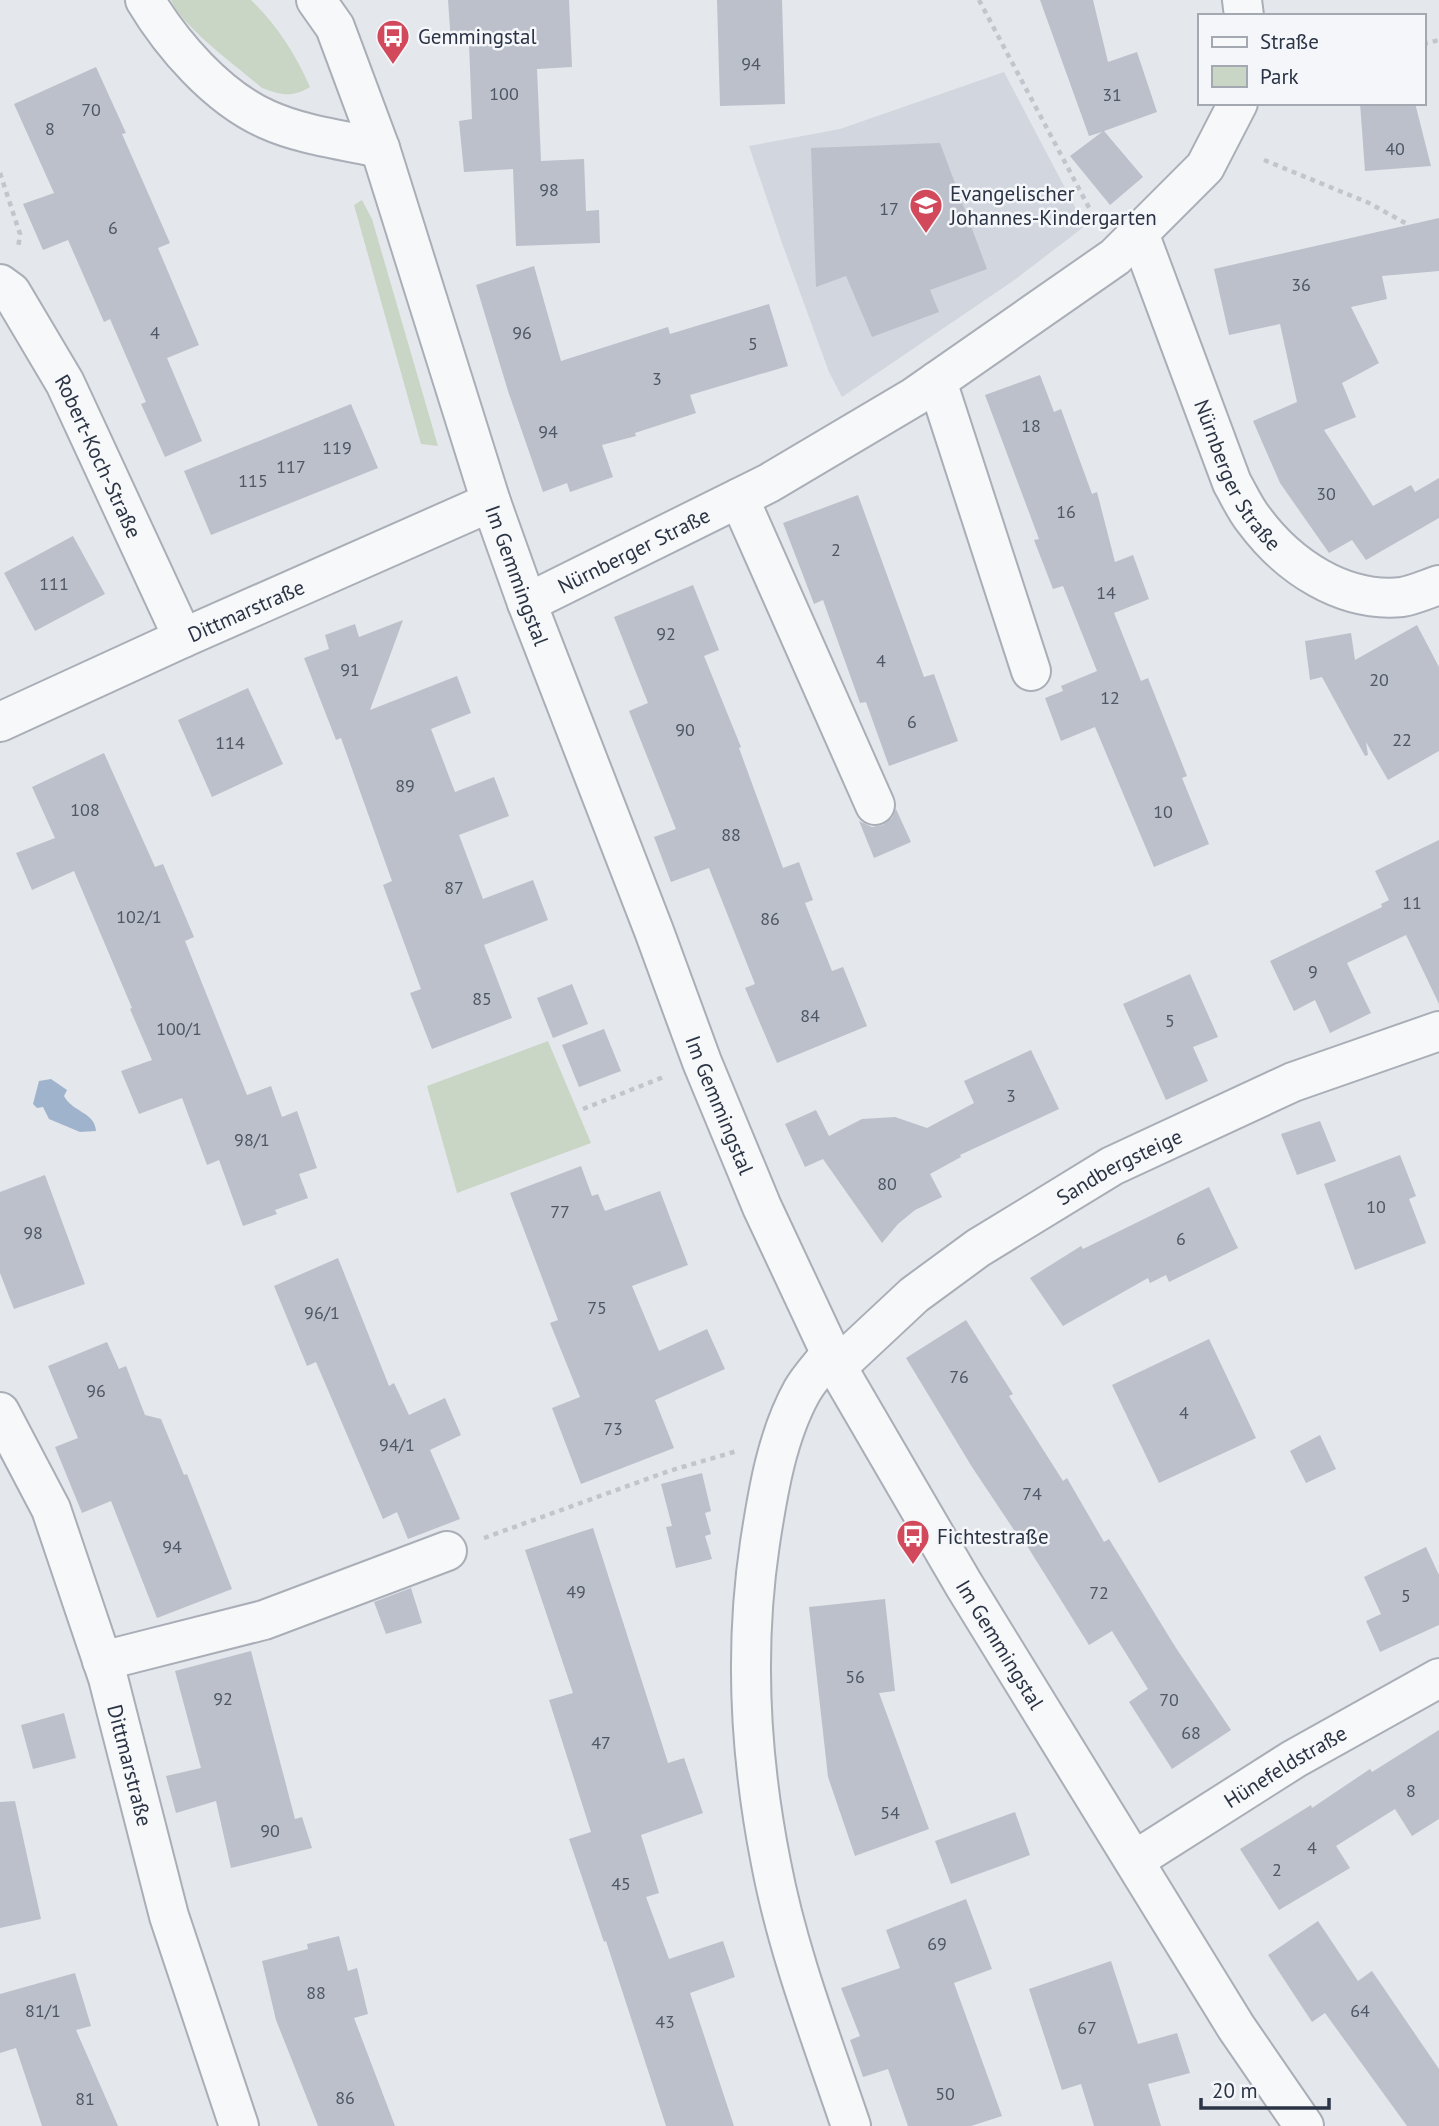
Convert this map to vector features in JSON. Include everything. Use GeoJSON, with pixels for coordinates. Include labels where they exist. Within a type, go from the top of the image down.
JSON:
{"type":"FeatureCollection","features":[{"type":"Feature","properties":{"kind":"street"},"geometry":{"type":"LineString","coordinates":[[145,0],[163,30],[229,97],[264,118],[294,130],[380,148]]}},
{"type":"Feature","properties":{"kind":"street","name":"Im Gemmingstal"},"geometry":{"type":"LineString","coordinates":[[316,0],[335,27],[380,148],[491,502],[527,603],[702,1062],[762,1207],[834,1360],[941,1549],[1236,2027],[1304,2126]]}},
{"type":"Feature","properties":{"kind":"street","name":"Nürnberger Straße"},"geometry":{"type":"LineString","coordinates":[[527,603],[769,483],[937,381],[1127,245],[1205,167],[1237,105]]}},
{"type":"Feature","properties":{"kind":"street","name":"Nürnberger Straße"},"geometry":{"type":"LineString","coordinates":[[1127,245],[1232,482],[1253,520],[1285,555],[1324,582],[1364,595],[1403,597],[1439,586]]}},
{"type":"Feature","properties":{"kind":"street","name":"Robert-Koch-Straße"},"geometry":{"type":"LineString","coordinates":[[6,288],[65,383],[183,638]]}},
{"type":"Feature","properties":{"kind":"street"},"geometry":{"type":"LineString","coordinates":[[937,381],[1031,671]]}},
{"type":"Feature","properties":{"kind":"street"},"geometry":{"type":"LineString","coordinates":[[739,498],[875,805]]}},
{"type":"Feature","properties":{"kind":"street","name":"Dittmarstraße"},"geometry":{"type":"LineString","coordinates":[[0,722],[491,502]]}},
{"type":"Feature","properties":{"kind":"street","name":"Sandbergsteige"},"geometry":{"type":"LineString","coordinates":[[834,1360],[914,1295],[978,1248],[1112,1166],[1293,1082],[1439,1031]]}},
{"type":"Feature","properties":{"kind":"street"},"geometry":{"type":"LineString","coordinates":[[834,1360],[803,1389],[780,1443],[766,1507],[755,1580],[751,1666],[753,1748],[771,1865],[799,1971],[851,2126]]}},
{"type":"Feature","properties":{"kind":"street","name":"Dittmarstraße"},"geometry":{"type":"LineString","coordinates":[[0,1412],[51,1509],[102,1661],[169,1916],[239,2126]]}},
{"type":"Feature","properties":{"kind":"street"},"geometry":{"type":"LineString","coordinates":[[102,1661],[264,1620],[447,1551]]}},
{"type":"Feature","properties":{"kind":"street","name":"Hünefeldstraße"},"geometry":{"type":"LineString","coordinates":[[1135,1860],[1294,1759],[1439,1678]]}},
{"type":"Feature","properties":{"kind":"path"},"geometry":{"type":"LineString","coordinates":[[979,0],[1127,245]]}},
{"type":"Feature","properties":{"kind":"path"},"geometry":{"type":"LineString","coordinates":[[1264,160],[1369,203],[1407,224]]}},
{"type":"Feature","properties":{"kind":"path"},"geometry":{"type":"LineString","coordinates":[[0,173],[20,234],[6,288]]}},
{"type":"Feature","properties":{"kind":"path"},"geometry":{"type":"LineString","coordinates":[[583,1109],[702,1062]]}},
{"type":"Feature","properties":{"kind":"path"},"geometry":{"type":"LineString","coordinates":[[447,1551],[669,1471],[726,1453],[780,1443]]}},
{"type":"Feature","properties":{"kind":"shaded area","name":"Evangelischer Johannes-Kindergarten"},"geometry":{"type":"Polygon","coordinates":[[[1004,72],[1085,226],[1013,281],[842,397],[829,372],[749,146],[840,129],[1004,72]]]}},
{"type":"Feature","properties":{"kind":"green space"},"geometry":{"type":"Polygon","coordinates":[[[171,0],[251,0],[285,40],[310,87],[298,93],[286,94],[262,88],[199,35],[177,11],[171,0]]]}},
{"type":"Feature","properties":{"kind":"green space"},"geometry":{"type":"Polygon","coordinates":[[[362,200],[372,219],[438,446],[421,444],[354,205],[362,200]]]}},
{"type":"Feature","properties":{"kind":"green space"},"geometry":{"type":"Polygon","coordinates":[[[548,1041],[591,1143],[457,1193],[427,1086],[548,1041]]]}},
{"type":"Feature","properties":{"kind":"water"},"geometry":{"type":"Polygon","coordinates":[[[51,1079],[67,1090],[64,1096],[72,1106],[92,1120],[96,1131],[80,1132],[49,1119],[43,1107],[37,1108],[33,1104],[39,1081],[51,1079]]]}},
{"type":"Feature","properties":{"kind":"building"},"geometry":{"type":"Polygon","coordinates":[[[448,0],[569,0],[572,67],[537,69],[541,161],[584,159],[586,211],[599,210],[600,243],[516,246],[513,169],[464,172],[459,121],[472,119],[469,43],[451,43],[448,0]]]}},
{"type":"Feature","properties":{"kind":"building"},"geometry":{"type":"Polygon","coordinates":[[[717,0],[782,0],[785,104],[720,106],[717,0]]]}},
{"type":"Feature","properties":{"kind":"building"},"geometry":{"type":"Polygon","coordinates":[[[1040,0],[1093,0],[1108,62],[1137,52],[1157,112],[1104,131],[1143,177],[1110,205],[1070,156],[1102,132],[1089,136],[1040,0]]]}},
{"type":"Feature","properties":{"kind":"building"},"geometry":{"type":"Polygon","coordinates":[[[96,67],[170,243],[158,248],[199,345],[167,358],[202,441],[165,457],[141,404],[146,402],[110,319],[104,322],[68,240],[43,250],[23,204],[54,193],[14,104],[96,67]]]}},
{"type":"Feature","properties":{"kind":"building"},"geometry":{"type":"Polygon","coordinates":[[[1360,105],[1416,105],[1431,166],[1365,171],[1360,105]]]}},
{"type":"Feature","properties":{"kind":"building"},"geometry":{"type":"Polygon","coordinates":[[[940,143],[987,269],[930,290],[939,312],[872,337],[846,276],[816,287],[811,148],[940,143]]]}},
{"type":"Feature","properties":{"kind":"building"},"geometry":{"type":"Polygon","coordinates":[[[1439,218],[1439,271],[1382,276],[1387,299],[1351,307],[1379,363],[1342,383],[1356,417],[1324,430],[1373,506],[1411,485],[1415,492],[1439,478],[1439,518],[1366,560],[1352,540],[1329,553],[1280,483],[1253,421],[1297,402],[1280,324],[1229,335],[1214,269],[1439,218]]]}},
{"type":"Feature","properties":{"kind":"building"},"geometry":{"type":"Polygon","coordinates":[[[534,266],[561,361],[668,327],[670,334],[769,304],[788,366],[690,395],[696,413],[635,433],[636,436],[602,445],[613,477],[570,492],[567,483],[543,492],[508,391],[476,285],[534,266]]]}},
{"type":"Feature","properties":{"kind":"building"},"geometry":{"type":"Polygon","coordinates":[[[1040,375],[1054,412],[1061,409],[1092,494],[1097,492],[1115,562],[1133,555],[1149,599],[1114,613],[1141,681],[1148,678],[1187,776],[1182,778],[1209,844],[1154,867],[1095,727],[1061,741],[1045,698],[1063,691],[1061,686],[1097,671],[1063,586],[1053,589],[1034,540],[1039,539],[985,395],[1040,375]]]}},
{"type":"Feature","properties":{"kind":"building"},"geometry":{"type":"Polygon","coordinates":[[[351,404],[378,468],[211,535],[184,471],[351,404]]]}},
{"type":"Feature","properties":{"kind":"building"},"geometry":{"type":"Polygon","coordinates":[[[858,495],[924,677],[934,674],[958,741],[889,766],[866,702],[860,703],[823,600],[814,604],[783,523],[858,495]]]}},
{"type":"Feature","properties":{"kind":"building"},"geometry":{"type":"Polygon","coordinates":[[[73,536],[105,594],[35,631],[4,573],[73,536]]]}},
{"type":"Feature","properties":{"kind":"building"},"geometry":{"type":"Polygon","coordinates":[[[693,585],[719,650],[704,656],[741,747],[739,748],[783,868],[799,862],[813,900],[805,903],[832,971],[843,967],[867,1026],[777,1063],[745,988],[755,984],[709,868],[671,882],[654,837],[676,829],[629,711],[648,703],[614,617],[693,585]]]}},
{"type":"Feature","properties":{"kind":"building"},"geometry":{"type":"Polygon","coordinates":[[[403,620],[370,710],[457,676],[471,713],[431,729],[455,792],[494,777],[509,816],[459,835],[483,899],[533,880],[548,920],[484,945],[512,1018],[432,1049],[410,993],[421,989],[383,885],[392,881],[341,738],[336,740],[304,658],[329,649],[325,635],[355,624],[359,637],[403,620]]]}},
{"type":"Feature","properties":{"kind":"building"},"geometry":{"type":"Polygon","coordinates":[[[1417,625],[1439,667],[1439,751],[1388,780],[1366,742],[1368,755],[1365,756],[1322,677],[1310,680],[1305,641],[1351,633],[1355,660],[1417,625]]]}},
{"type":"Feature","properties":{"kind":"building"},"geometry":{"type":"Polygon","coordinates":[[[248,688],[283,764],[212,797],[178,720],[248,688]]]}},
{"type":"Feature","properties":{"kind":"building"},"geometry":{"type":"Polygon","coordinates":[[[104,753],[155,867],[163,864],[194,937],[185,941],[247,1095],[271,1086],[282,1117],[297,1111],[317,1168],[299,1174],[308,1198],[275,1210],[277,1214],[243,1226],[219,1160],[207,1165],[182,1098],[139,1114],[121,1071],[152,1060],[74,871],[32,890],[16,853],[55,838],[32,787],[104,753]]]}},
{"type":"Feature","properties":{"kind":"building"},"geometry":{"type":"Polygon","coordinates":[[[896,809],[911,842],[874,858],[859,821],[872,827],[883,825],[892,818],[896,809]]]}},
{"type":"Feature","properties":{"kind":"building"},"geometry":{"type":"Polygon","coordinates":[[[1439,840],[1439,1004],[1406,935],[1347,963],[1371,1013],[1330,1033],[1315,1000],[1294,1011],[1270,961],[1382,907],[1381,904],[1389,900],[1375,871],[1439,840]]]}},
{"type":"Feature","properties":{"kind":"building"},"geometry":{"type":"Polygon","coordinates":[[[1190,974],[1218,1037],[1193,1047],[1208,1081],[1166,1100],[1123,1004],[1190,974]]]}},
{"type":"Feature","properties":{"kind":"building"},"geometry":{"type":"Polygon","coordinates":[[[572,984],[588,1024],[553,1038],[537,998],[572,984]]]}},
{"type":"Feature","properties":{"kind":"building"},"geometry":{"type":"Polygon","coordinates":[[[604,1029],[621,1071],[579,1087],[562,1045],[604,1029]]]}},
{"type":"Feature","properties":{"kind":"building"},"geometry":{"type":"Polygon","coordinates":[[[1031,1050],[1059,1109],[960,1155],[961,1157],[930,1174],[942,1197],[915,1210],[898,1224],[882,1243],[823,1159],[805,1167],[785,1124],[816,1110],[829,1136],[862,1119],[895,1117],[927,1128],[974,1103],[964,1081],[1031,1050]]]}},
{"type":"Feature","properties":{"kind":"building"},"geometry":{"type":"Polygon","coordinates":[[[1320,1121],[1336,1161],[1297,1175],[1281,1134],[1320,1121]]]}},
{"type":"Feature","properties":{"kind":"building"},"geometry":{"type":"Polygon","coordinates":[[[1400,1155],[1416,1196],[1409,1199],[1426,1243],[1355,1270],[1324,1184],[1400,1155]]]}},
{"type":"Feature","properties":{"kind":"building"},"geometry":{"type":"Polygon","coordinates":[[[581,1166],[592,1196],[598,1194],[605,1211],[660,1191],[688,1265],[632,1286],[659,1351],[707,1329],[725,1369],[655,1400],[674,1448],[581,1484],[552,1408],[580,1397],[550,1323],[558,1320],[510,1193],[581,1166]]]}},
{"type":"Feature","properties":{"kind":"building"},"geometry":{"type":"Polygon","coordinates":[[[45,1175],[85,1284],[14,1309],[0,1273],[0,1192],[45,1175]]]}},
{"type":"Feature","properties":{"kind":"building"},"geometry":{"type":"Polygon","coordinates":[[[1209,1187],[1238,1248],[1169,1282],[1166,1275],[1150,1283],[1148,1278],[1063,1326],[1030,1278],[1081,1246],[1083,1249],[1209,1187]]]}},
{"type":"Feature","properties":{"kind":"building"},"geometry":{"type":"Polygon","coordinates":[[[338,1258],[389,1386],[394,1383],[409,1415],[445,1398],[461,1435],[430,1450],[460,1519],[408,1539],[397,1512],[383,1519],[316,1362],[307,1366],[274,1286],[338,1258]]]}},
{"type":"Feature","properties":{"kind":"building"},"geometry":{"type":"Polygon","coordinates":[[[966,1320],[1013,1394],[1009,1396],[1063,1481],[1067,1478],[1104,1542],[1109,1539],[1176,1648],[1231,1730],[1172,1769],[1129,1702],[1148,1689],[1112,1631],[1089,1645],[1024,1541],[1022,1542],[972,1467],[906,1358],[966,1320]]]}},
{"type":"Feature","properties":{"kind":"building"},"geometry":{"type":"Polygon","coordinates":[[[1209,1339],[1256,1438],[1159,1483],[1112,1385],[1209,1339]]]}},
{"type":"Feature","properties":{"kind":"building"},"geometry":{"type":"Polygon","coordinates":[[[107,1342],[119,1369],[126,1366],[145,1415],[161,1419],[184,1475],[187,1474],[232,1589],[157,1618],[111,1501],[82,1513],[55,1447],[78,1438],[48,1366],[107,1342]]]}},
{"type":"Feature","properties":{"kind":"building"},"geometry":{"type":"Polygon","coordinates":[[[1320,1435],[1336,1469],[1306,1483],[1290,1451],[1320,1435]]]}},
{"type":"Feature","properties":{"kind":"building"},"geometry":{"type":"Polygon","coordinates":[[[702,1473],[711,1511],[705,1513],[711,1534],[705,1536],[712,1559],[676,1568],[666,1527],[672,1526],[661,1484],[702,1473]]]}},
{"type":"Feature","properties":{"kind":"building"},"geometry":{"type":"Polygon","coordinates":[[[593,1528],[668,1763],[684,1758],[703,1813],[641,1835],[659,1893],[646,1897],[669,1959],[723,1941],[735,1977],[690,1993],[734,2126],[666,2126],[606,1941],[604,1942],[569,1839],[591,1832],[549,1700],[573,1693],[525,1550],[593,1528]]]}},
{"type":"Feature","properties":{"kind":"building"},"geometry":{"type":"Polygon","coordinates":[[[1426,1547],[1439,1575],[1439,1625],[1380,1652],[1366,1621],[1381,1614],[1364,1577],[1426,1547]]]}},
{"type":"Feature","properties":{"kind":"building"},"geometry":{"type":"Polygon","coordinates":[[[411,1588],[422,1623],[386,1634],[374,1602],[411,1588]]]}},
{"type":"Feature","properties":{"kind":"building"},"geometry":{"type":"Polygon","coordinates":[[[885,1599],[895,1691],[879,1693],[929,1829],[855,1856],[828,1777],[809,1607],[885,1599]]]}},
{"type":"Feature","properties":{"kind":"building"},"geometry":{"type":"Polygon","coordinates":[[[251,1651],[295,1819],[302,1817],[312,1848],[231,1868],[216,1801],[176,1813],[166,1776],[201,1768],[175,1671],[251,1651]]]}},
{"type":"Feature","properties":{"kind":"building"},"geometry":{"type":"Polygon","coordinates":[[[64,1713],[76,1758],[33,1769],[21,1725],[64,1713]]]}},
{"type":"Feature","properties":{"kind":"building"},"geometry":{"type":"Polygon","coordinates":[[[1439,1730],[1439,1819],[1412,1836],[1395,1809],[1336,1846],[1350,1868],[1279,1910],[1240,1849],[1439,1730]]]}},
{"type":"Feature","properties":{"kind":"building"},"geometry":{"type":"Polygon","coordinates":[[[15,1801],[41,1919],[0,1928],[0,1802],[15,1801]]]}},
{"type":"Feature","properties":{"kind":"building"},"geometry":{"type":"Polygon","coordinates":[[[1015,1812],[1030,1855],[951,1884],[935,1841],[1015,1812]]]}},
{"type":"Feature","properties":{"kind":"building"},"geometry":{"type":"Polygon","coordinates":[[[966,1899],[992,1969],[954,1983],[1002,2116],[971,2126],[908,2126],[888,2069],[863,2077],[850,2040],[860,2036],[841,1988],[900,1968],[886,1930],[966,1899]]]}},
{"type":"Feature","properties":{"kind":"building"},"geometry":{"type":"Polygon","coordinates":[[[1318,1921],[1358,1981],[1372,1971],[1439,2069],[1439,2126],[1407,2126],[1325,2013],[1312,2022],[1268,1955],[1318,1921]]]}},
{"type":"Feature","properties":{"kind":"building"},"geometry":{"type":"Polygon","coordinates":[[[339,1936],[348,1971],[357,1968],[368,2014],[354,2018],[395,2126],[318,2126],[276,2020],[262,1961],[308,1949],[307,1944],[339,1936]]]}},
{"type":"Feature","properties":{"kind":"building"},"geometry":{"type":"Polygon","coordinates":[[[1111,1961],[1138,2044],[1177,2033],[1190,2073],[1148,2084],[1161,2126],[1094,2126],[1081,2084],[1062,2090],[1029,1989],[1111,1961]]]}},
{"type":"Feature","properties":{"kind":"building"},"geometry":{"type":"Polygon","coordinates":[[[75,1973],[91,2026],[76,2030],[118,2126],[42,2126],[16,2048],[0,2053],[0,1994],[75,1973]]]}},
{"type":"Feature","properties":{"kind":"place","name":"Gemmingstal"},"geometry":{"type":"Point","coordinates":[393,66]}},
{"type":"Feature","properties":{"kind":"place","name":"Evangelischer Johannes-Kindergarten"},"geometry":{"type":"Point","coordinates":[926,235]}},
{"type":"Feature","properties":{"kind":"place","name":"Fichtestraße"},"geometry":{"type":"Point","coordinates":[913,1566]}}]}
